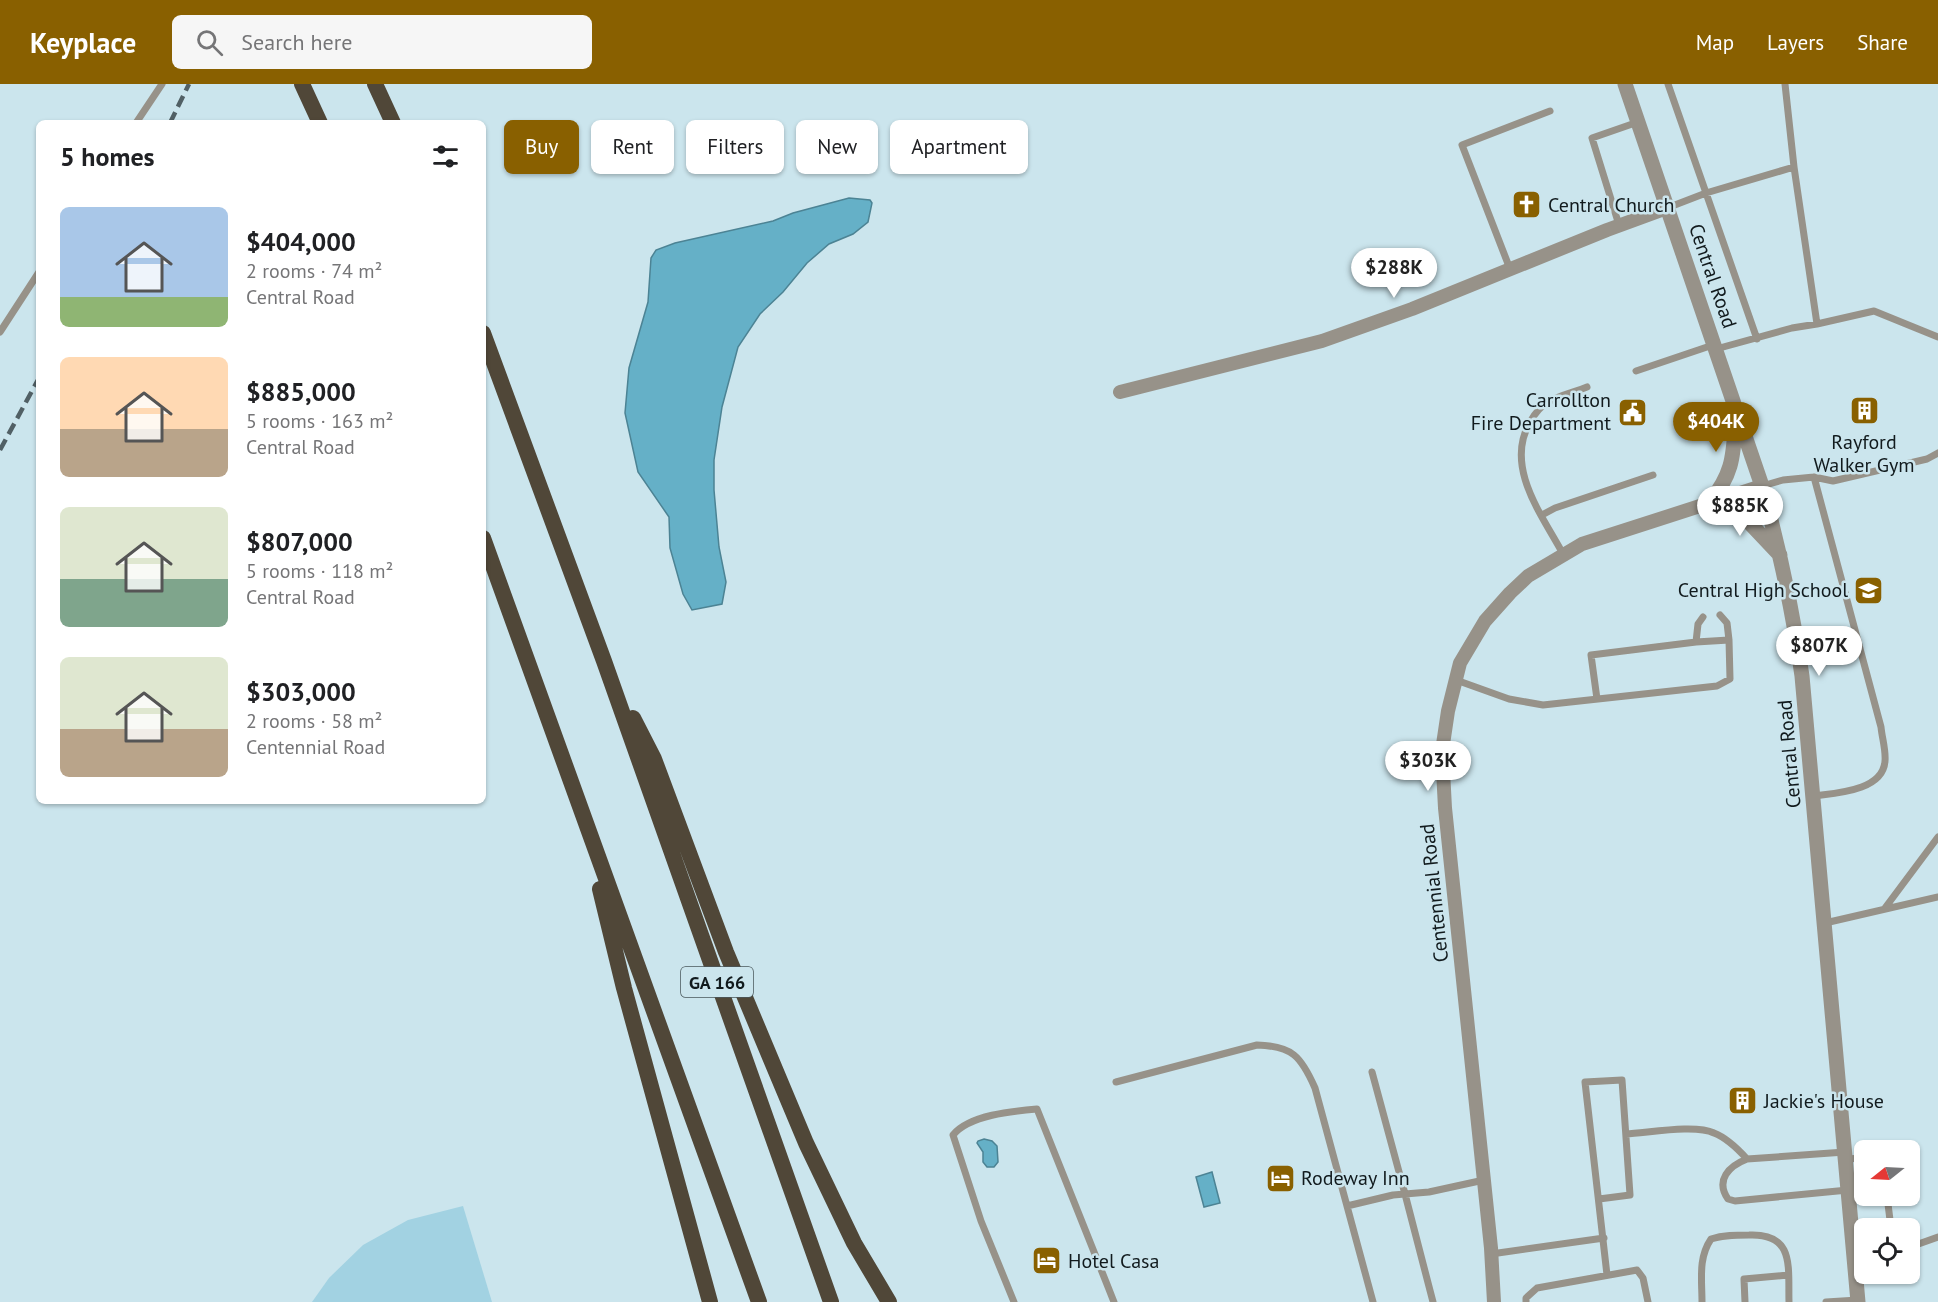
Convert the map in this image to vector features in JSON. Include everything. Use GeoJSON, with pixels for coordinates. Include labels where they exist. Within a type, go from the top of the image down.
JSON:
{"type":"FeatureCollection","features":[{"type":"Feature","properties":{"kind":"highway"},"geometry":{"type":"LineString","coordinates":[[302,84],[319,120]]}},
{"type":"Feature","properties":{"kind":"highway"},"geometry":{"type":"LineString","coordinates":[[375,84],[392,120]]}},
{"type":"Feature","properties":{"kind":"highway"},"geometry":{"type":"LineString","coordinates":[[486,341],[604,661],[654,759],[726,952],[806,1143],[854,1243],[889,1302]]}},
{"type":"Feature","properties":{"kind":"highway"},"geometry":{"type":"LineString","coordinates":[[486,546],[759,1302]]}},
{"type":"Feature","properties":{"kind":"highway","name":"GA 166"},"geometry":{"type":"LineString","coordinates":[[604,661],[831,1302]]}},
{"type":"Feature","properties":{"kind":"highway"},"geometry":{"type":"LineString","coordinates":[[585,821],[616,958],[710,1302]]}},
{"type":"Feature","properties":{"kind":"street","name":"Central Road"},"geometry":{"type":"LineString","coordinates":[[1625,84],[1762,486],[1789,597],[1802,676],[1848,1190],[1854,1226]]}},
{"type":"Feature","properties":{"kind":"street"},"geometry":{"type":"LineString","coordinates":[[1120,392],[1322,341],[1412,309],[1619,225],[1667,208]]}},
{"type":"Feature","properties":{"kind":"street"},"geometry":{"type":"LineString","coordinates":[[1736,410],[1732,464],[1722,487],[1710,502],[1746,519],[1780,555]]}},
{"type":"Feature","properties":{"kind":"street","name":"Centennial Road"},"geometry":{"type":"LineString","coordinates":[[1494,1302],[1484,1180],[1445,808],[1442,751],[1448,711],[1460,663],[1485,621],[1528,576],[1563,554],[1582,544],[1762,486]]}},
{"type":"Feature","properties":{"kind":"street","name":"Central Road"},"geometry":{"type":"LineString","coordinates":[[1858,1301],[1859,1284]]}},
{"type":"Feature","properties":{"kind":"lane"},"geometry":{"type":"LineString","coordinates":[[138,120],[162,84]]}},
{"type":"Feature","properties":{"kind":"lane"},"geometry":{"type":"LineString","coordinates":[[1668,84],[1757,339]]}},
{"type":"Feature","properties":{"kind":"lane"},"geometry":{"type":"LineString","coordinates":[[1785,84],[1794,167],[1817,324]]}},
{"type":"Feature","properties":{"kind":"lane"},"geometry":{"type":"LineString","coordinates":[[1510,269],[1462,145],[1550,111]]}},
{"type":"Feature","properties":{"kind":"lane"},"geometry":{"type":"LineString","coordinates":[[1619,225],[1592,138],[1638,122]]}},
{"type":"Feature","properties":{"kind":"lane"},"geometry":{"type":"LineString","coordinates":[[1667,208],[1794,167]]}},
{"type":"Feature","properties":{"kind":"lane"},"geometry":{"type":"LineString","coordinates":[[0,332],[36,277]]}},
{"type":"Feature","properties":{"kind":"lane"},"geometry":{"type":"LineString","coordinates":[[1636,371],[1716,347],[1874,310],[1938,337]]}},
{"type":"Feature","properties":{"kind":"lane"},"geometry":{"type":"LineString","coordinates":[[1563,554],[1521,471],[1520,453],[1523,433],[1534,415],[1548,402],[1587,387]]}},
{"type":"Feature","properties":{"kind":"lane"},"geometry":{"type":"LineString","coordinates":[[1762,486],[1783,480],[1814,477],[1833,481],[1927,459],[1938,453]]}},
{"type":"Feature","properties":{"kind":"lane"},"geometry":{"type":"LineString","coordinates":[[1542,515],[1555,508],[1653,475]]}},
{"type":"Feature","properties":{"kind":"lane"},"geometry":{"type":"LineString","coordinates":[[1814,477],[1881,727],[1886,762],[1880,775],[1865,786],[1847,792],[1814,796]]}},
{"type":"Feature","properties":{"kind":"lane"},"geometry":{"type":"LineString","coordinates":[[1456,680],[1509,699],[1543,705],[1717,686],[1730,679],[1727,623],[1720,615]]}},
{"type":"Feature","properties":{"kind":"lane"},"geometry":{"type":"LineString","coordinates":[[1696,642],[1698,624],[1703,617]]}},
{"type":"Feature","properties":{"kind":"lane"},"geometry":{"type":"LineString","coordinates":[[1597,699],[1591,655],[1729,640]]}},
{"type":"Feature","properties":{"kind":"lane"},"geometry":{"type":"LineString","coordinates":[[1885,908],[1938,837]]}},
{"type":"Feature","properties":{"kind":"lane"},"geometry":{"type":"LineString","coordinates":[[1825,922],[1938,897]]}},
{"type":"Feature","properties":{"kind":"lane"},"geometry":{"type":"LineString","coordinates":[[1116,1082],[1257,1045],[1276,1045],[1290,1050],[1309,1074],[1315,1088],[1373,1302]]}},
{"type":"Feature","properties":{"kind":"lane"},"geometry":{"type":"LineString","coordinates":[[1372,1072],[1433,1302]]}},
{"type":"Feature","properties":{"kind":"lane"},"geometry":{"type":"LineString","coordinates":[[1599,1199],[1630,1195],[1622,1080],[1586,1082],[1607,1275]]}},
{"type":"Feature","properties":{"kind":"lane"},"geometry":{"type":"LineString","coordinates":[[1014,1302],[981,1221],[953,1135],[958,1129],[996,1113],[1037,1109],[1114,1302]]}},
{"type":"Feature","properties":{"kind":"lane"},"geometry":{"type":"LineString","coordinates":[[1626,1134],[1699,1129],[1714,1133],[1737,1148],[1747,1159]]}},
{"type":"Feature","properties":{"kind":"lane"},"geometry":{"type":"LineString","coordinates":[[1848,1190],[1735,1201],[1728,1199],[1724,1193],[1723,1182],[1726,1171],[1735,1163],[1747,1159],[1854,1156]]}},
{"type":"Feature","properties":{"kind":"lane"},"geometry":{"type":"LineString","coordinates":[[1347,1206],[1393,1195],[1429,1192],[1484,1180]]}},
{"type":"Feature","properties":{"kind":"lane"},"geometry":{"type":"LineString","coordinates":[[1702,1302],[1701,1261],[1711,1239],[1722,1236],[1764,1234],[1775,1238],[1783,1246],[1788,1260],[1789,1302]]}},
{"type":"Feature","properties":{"kind":"lane"},"geometry":{"type":"LineString","coordinates":[[1920,1243],[1938,1237]]}},
{"type":"Feature","properties":{"kind":"lane"},"geometry":{"type":"LineString","coordinates":[[1491,1254],[1604,1238]]}},
{"type":"Feature","properties":{"kind":"lane"},"geometry":{"type":"LineString","coordinates":[[1526,1302],[1526,1298],[1538,1288],[1637,1270],[1643,1278],[1648,1302]]}},
{"type":"Feature","properties":{"kind":"lane"},"geometry":{"type":"LineString","coordinates":[[1745,1302],[1744,1279],[1788,1275]]}},
{"type":"Feature","properties":{"kind":"lane"},"geometry":{"type":"LineString","coordinates":[[1826,1302],[1858,1301]]}},
{"type":"Feature","properties":{"kind":"shaded area"},"geometry":{"type":"Polygon","coordinates":[[[849,198],[870,200],[872,203],[868,222],[853,234],[829,244],[807,263],[783,292],[760,314],[738,347],[722,407],[714,460],[719,547],[726,582],[722,604],[692,610],[683,594],[670,548],[669,517],[638,472],[625,413],[629,368],[648,302],[651,258],[656,250],[675,243],[773,221],[793,213],[849,198]]]}},
{"type":"Feature","properties":{"kind":"shaded area"},"geometry":{"type":"Polygon","coordinates":[[[984,1139],[992,1141],[997,1146],[998,1162],[994,1167],[987,1167],[983,1162],[983,1152],[977,1143],[984,1139]]]}},
{"type":"Feature","properties":{"kind":"shaded area"},"geometry":{"type":"Polygon","coordinates":[[[1212,1172],[1220,1203],[1204,1207],[1196,1177],[1212,1172]]]}},
{"type":"Feature","properties":{"kind":"shaded area"},"geometry":{"type":"Polygon","coordinates":[[[463,1206],[492,1302],[312,1302],[329,1278],[363,1245],[408,1220],[463,1206]]]}},
{"type":"Feature","properties":{"kind":"railway"},"geometry":{"type":"LineString","coordinates":[[171,120],[189,84]]}},
{"type":"Feature","properties":{"kind":"railway"},"geometry":{"type":"LineString","coordinates":[[0,450],[36,384]]}},
{"type":"Feature","properties":{"kind":"place","name":"Central Church"},"geometry":{"type":"Point","coordinates":[1527,205]}},
{"type":"Feature","properties":{"kind":"place","name":"Rayford Walker Gym"},"geometry":{"type":"Point","coordinates":[1864,411]}},
{"type":"Feature","properties":{"kind":"place","name":"Carrollton Fire Department"},"geometry":{"type":"Point","coordinates":[1632,412]}},
{"type":"Feature","properties":{"kind":"place","name":"Central High School"},"geometry":{"type":"Point","coordinates":[1869,590]}},
{"type":"Feature","properties":{"kind":"place","name":"Jackie's House"},"geometry":{"type":"Point","coordinates":[1743,1101]}},
{"type":"Feature","properties":{"kind":"place","name":"Rodeway Inn"},"geometry":{"type":"Point","coordinates":[1280,1178]}},
{"type":"Feature","properties":{"kind":"place","name":"Hotel Casa"},"geometry":{"type":"Point","coordinates":[1047,1261]}}]}
